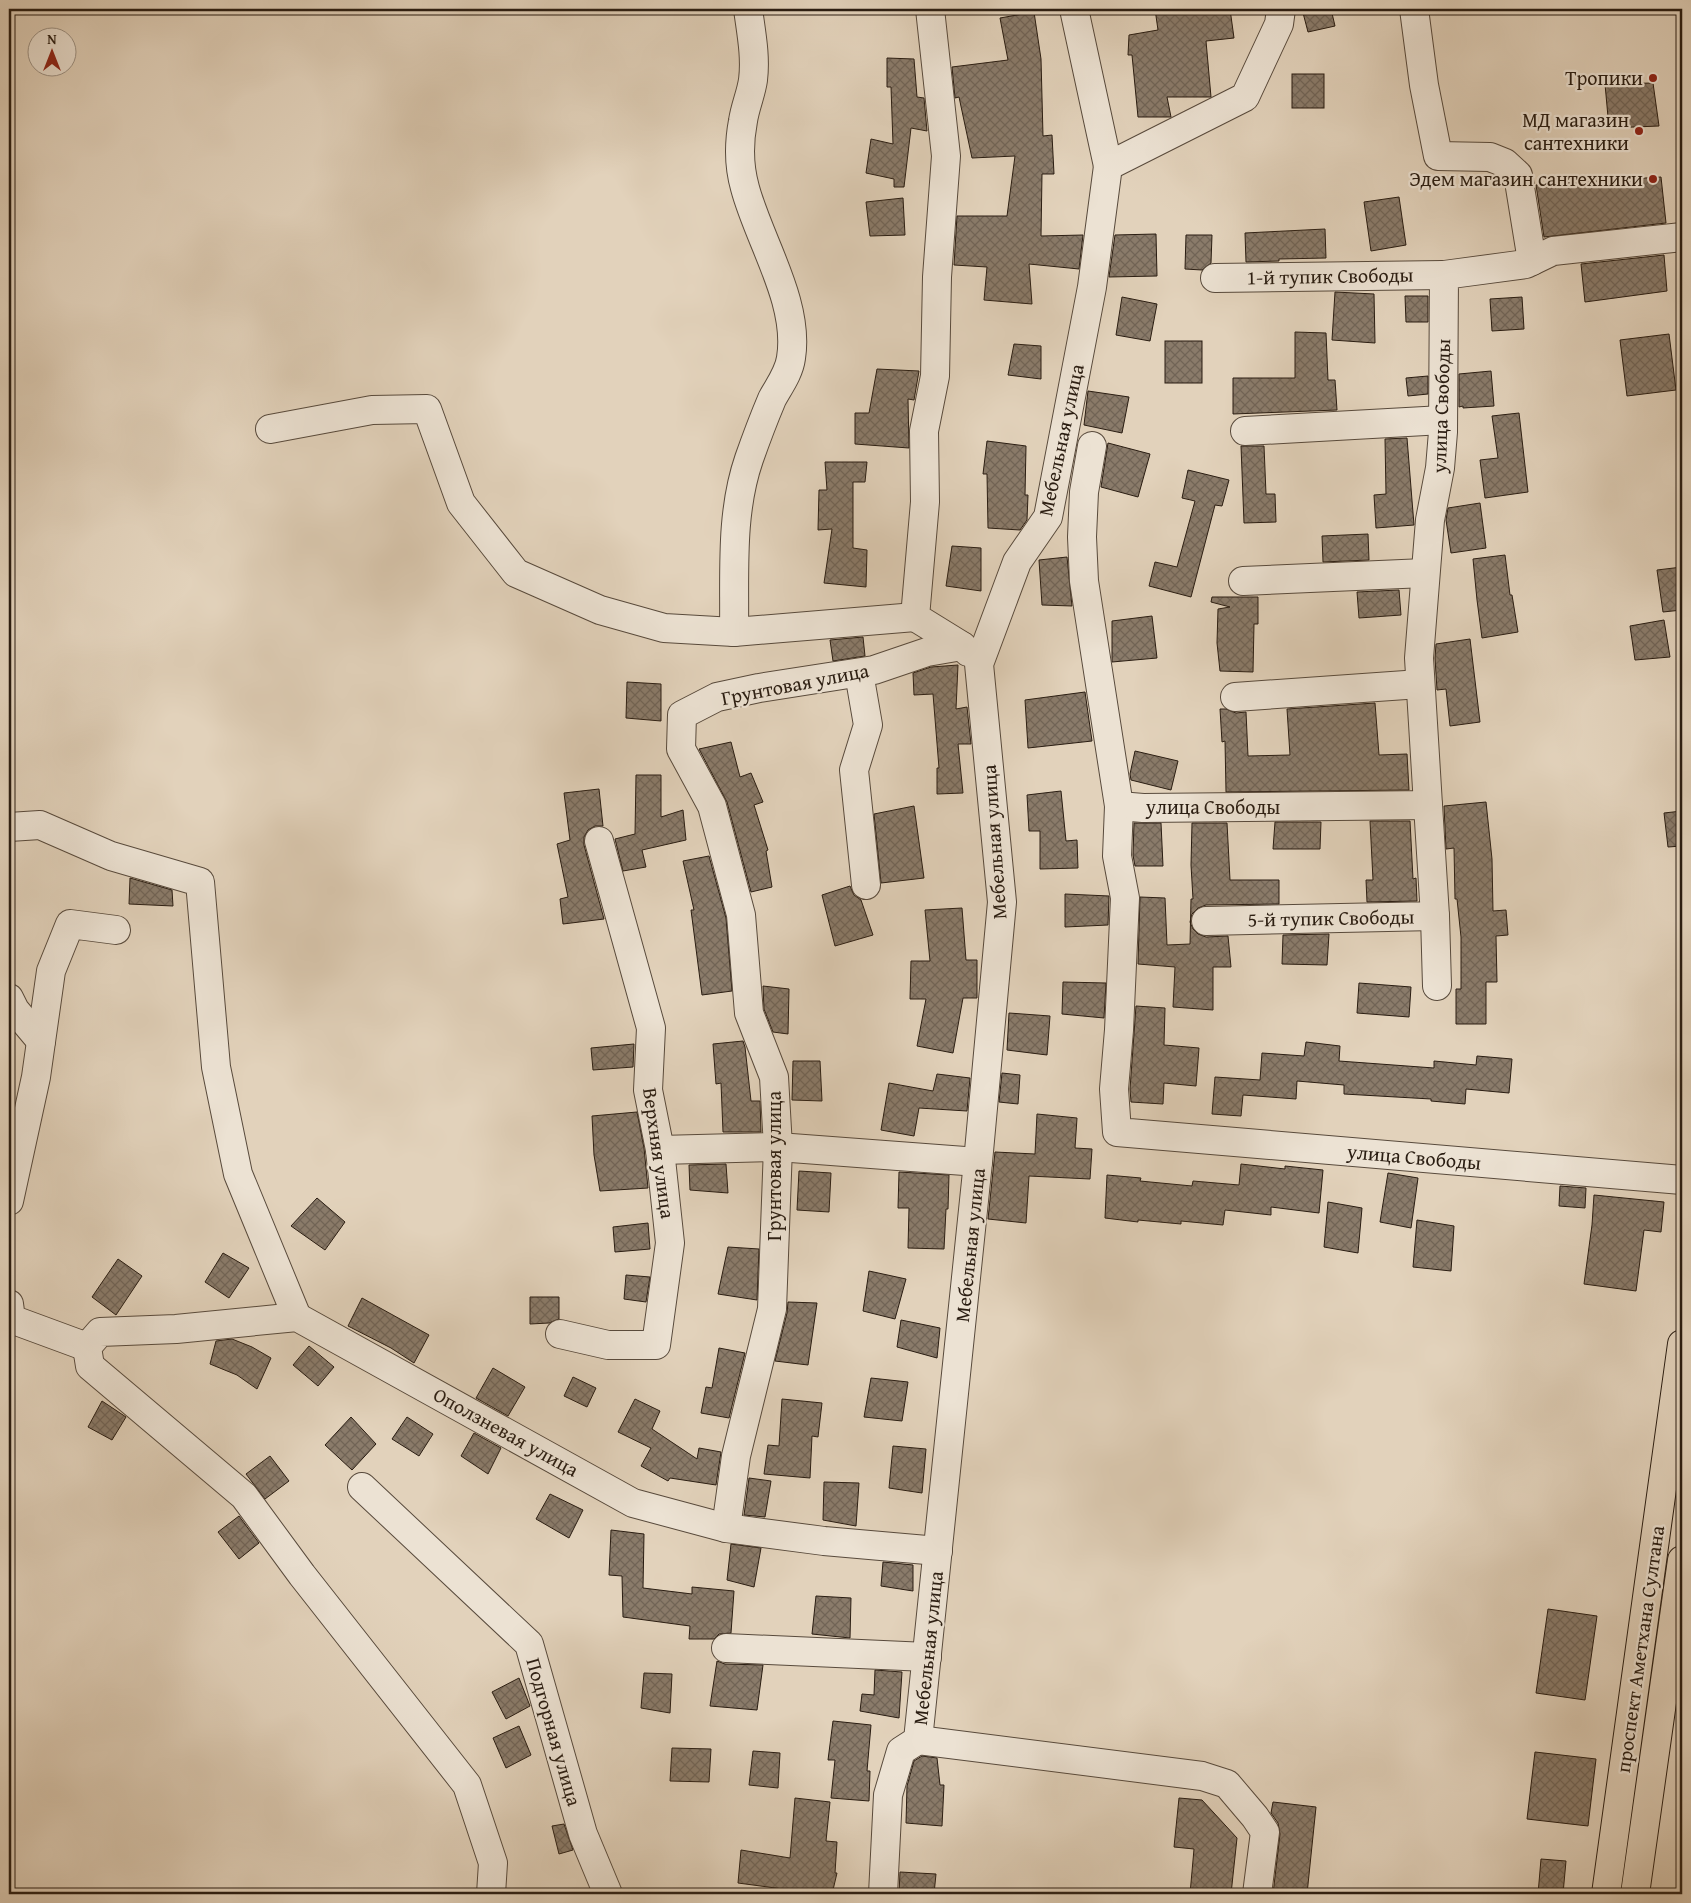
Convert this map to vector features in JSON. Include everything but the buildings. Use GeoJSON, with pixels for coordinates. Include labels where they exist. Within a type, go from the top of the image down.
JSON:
{"type":"FeatureCollection","features":[{"type":"Feature","properties":{"kind":"main road","name":"проспект Аметхана Султана"},"geometry":{"type":"LineString","coordinates":[[1606,1894],[1682,1344]]}},
{"type":"Feature","properties":{"kind":"main road"},"geometry":{"type":"LineString","coordinates":[[1635,1894],[1682,1560]]}},
{"type":"Feature","properties":{"kind":"street"},"geometry":{"type":"LineString","coordinates":[[734,632],[736,523],[740,488],[749,459],[773,398],[783,380],[791,359],[792,327],[781,285],[745,188],[740,156],[743,121],[752,81],[754,49],[748,9]]}},
{"type":"Feature","properties":{"kind":"street"},"geometry":{"type":"LineString","coordinates":[[915,617],[925,502],[924,432],[935,376],[937,277],[946,156],[930,9]]}},
{"type":"Feature","properties":{"kind":"street","name":"Мебельная улица"},"geometry":{"type":"LineString","coordinates":[[884,1894],[888,1795],[901,1751],[918,1740],[978,1162],[1002,902],[970,655],[1017,562],[1048,516],[1092,286],[1108,166],[1074,9]]}},
{"type":"Feature","properties":{"kind":"street"},"geometry":{"type":"LineString","coordinates":[[1108,166],[1245,97],[1279,24],[1281,9]]}},
{"type":"Feature","properties":{"kind":"street"},"geometry":{"type":"LineString","coordinates":[[1414,9],[1424,85],[1438,156],[1490,157],[1505,163],[1518,175],[1532,261]]}},
{"type":"Feature","properties":{"kind":"street"},"geometry":{"type":"LineString","coordinates":[[1444,275],[1526,264],[1553,250],[1682,237]]}},
{"type":"Feature","properties":{"kind":"street","name":"1-й тупик Свободы"},"geometry":{"type":"LineString","coordinates":[[1215,278],[1444,275]]}},
{"type":"Feature","properties":{"kind":"street","name":"улица Свободы"},"geometry":{"type":"LineString","coordinates":[[1444,275],[1443,420],[1440,468],[1430,520],[1419,658],[1428,805],[1143,808],[1119,806],[1117,856],[1125,898],[1119,1030],[1114,1089],[1117,1132],[1682,1180]]}},
{"type":"Feature","properties":{"kind":"street"},"geometry":{"type":"LineString","coordinates":[[270,430],[372,410],[427,409],[461,503],[516,573],[600,610],[664,628],[734,632],[915,617],[970,655]]}},
{"type":"Feature","properties":{"kind":"street"},"geometry":{"type":"LineString","coordinates":[[1245,431],[1443,420]]}},
{"type":"Feature","properties":{"kind":"street"},"geometry":{"type":"LineString","coordinates":[[1092,446],[1084,492],[1082,537],[1084,582],[1119,806]]}},
{"type":"Feature","properties":{"kind":"street"},"geometry":{"type":"LineString","coordinates":[[1243,582],[1425,573]]}},
{"type":"Feature","properties":{"kind":"street","name":"Грунтовая улица"},"geometry":{"type":"LineString","coordinates":[[726,1528],[736,1456],[772,1309],[778,1147],[774,1077],[749,1013],[741,915],[712,806],[681,749],[682,715],[717,697],[759,688],[874,670],[927,652],[970,655]]}},
{"type":"Feature","properties":{"kind":"street"},"geometry":{"type":"LineString","coordinates":[[859,673],[868,725],[854,770],[866,885]]}},
{"type":"Feature","properties":{"kind":"street"},"geometry":{"type":"LineString","coordinates":[[1235,698],[1420,684]]}},
{"type":"Feature","properties":{"kind":"street","name":"5-й тупик Свободы"},"geometry":{"type":"LineString","coordinates":[[1206,921],[1435,916],[1428,805]]}},
{"type":"Feature","properties":{"kind":"street"},"geometry":{"type":"LineString","coordinates":[[9,827],[40,825],[111,856],[200,882],[216,1067],[238,1174],[298,1317],[176,1329],[100,1332],[87,1346]]}},
{"type":"Feature","properties":{"kind":"street","name":"Верхняя улица"},"geometry":{"type":"LineString","coordinates":[[560,1334],[608,1345],[656,1345],[670,1243],[660,1150],[648,1090],[652,1028],[599,841]]}},
{"type":"Feature","properties":{"kind":"street"},"geometry":{"type":"LineString","coordinates":[[1435,916],[1437,986]]}},
{"type":"Feature","properties":{"kind":"street"},"geometry":{"type":"LineString","coordinates":[[9,1201],[36,1077],[50,971],[70,924],[116,930]]}},
{"type":"Feature","properties":{"kind":"street"},"geometry":{"type":"LineString","coordinates":[[9,998],[15,1010],[41,1041]]}},
{"type":"Feature","properties":{"kind":"street"},"geometry":{"type":"LineString","coordinates":[[660,1150],[778,1147],[978,1162]]}},
{"type":"Feature","properties":{"kind":"street"},"geometry":{"type":"LineString","coordinates":[[9,1304],[11,1319],[87,1346]]}},
{"type":"Feature","properties":{"kind":"street","name":"Оползневая улица"},"geometry":{"type":"LineString","coordinates":[[298,1317],[633,1503],[726,1528],[824,1541],[938,1551]]}},
{"type":"Feature","properties":{"kind":"street"},"geometry":{"type":"LineString","coordinates":[[87,1346],[90,1366],[244,1496],[302,1575],[467,1785],[493,1863],[491,1894]]}},
{"type":"Feature","properties":{"kind":"street","name":"Подгорная улица"},"geometry":{"type":"LineString","coordinates":[[362,1487],[529,1644],[583,1834],[608,1894]]}},
{"type":"Feature","properties":{"kind":"street"},"geometry":{"type":"LineString","coordinates":[[726,1648],[926,1657]]}},
{"type":"Feature","properties":{"kind":"street"},"geometry":{"type":"LineString","coordinates":[[918,1740],[1202,1776],[1227,1784],[1265,1832],[1257,1894]]}},
{"type":"Feature","properties":{"kind":"place","name":"Тропики"},"geometry":{"type":"Point","coordinates":[1653,78]}},
{"type":"Feature","properties":{"kind":"place","name":"МД магазин сантехники"},"geometry":{"type":"Point","coordinates":[1639,131]}},
{"type":"Feature","properties":{"kind":"place","name":"Эдем магазин сантехники"},"geometry":{"type":"Point","coordinates":[1653,179]}}]}
